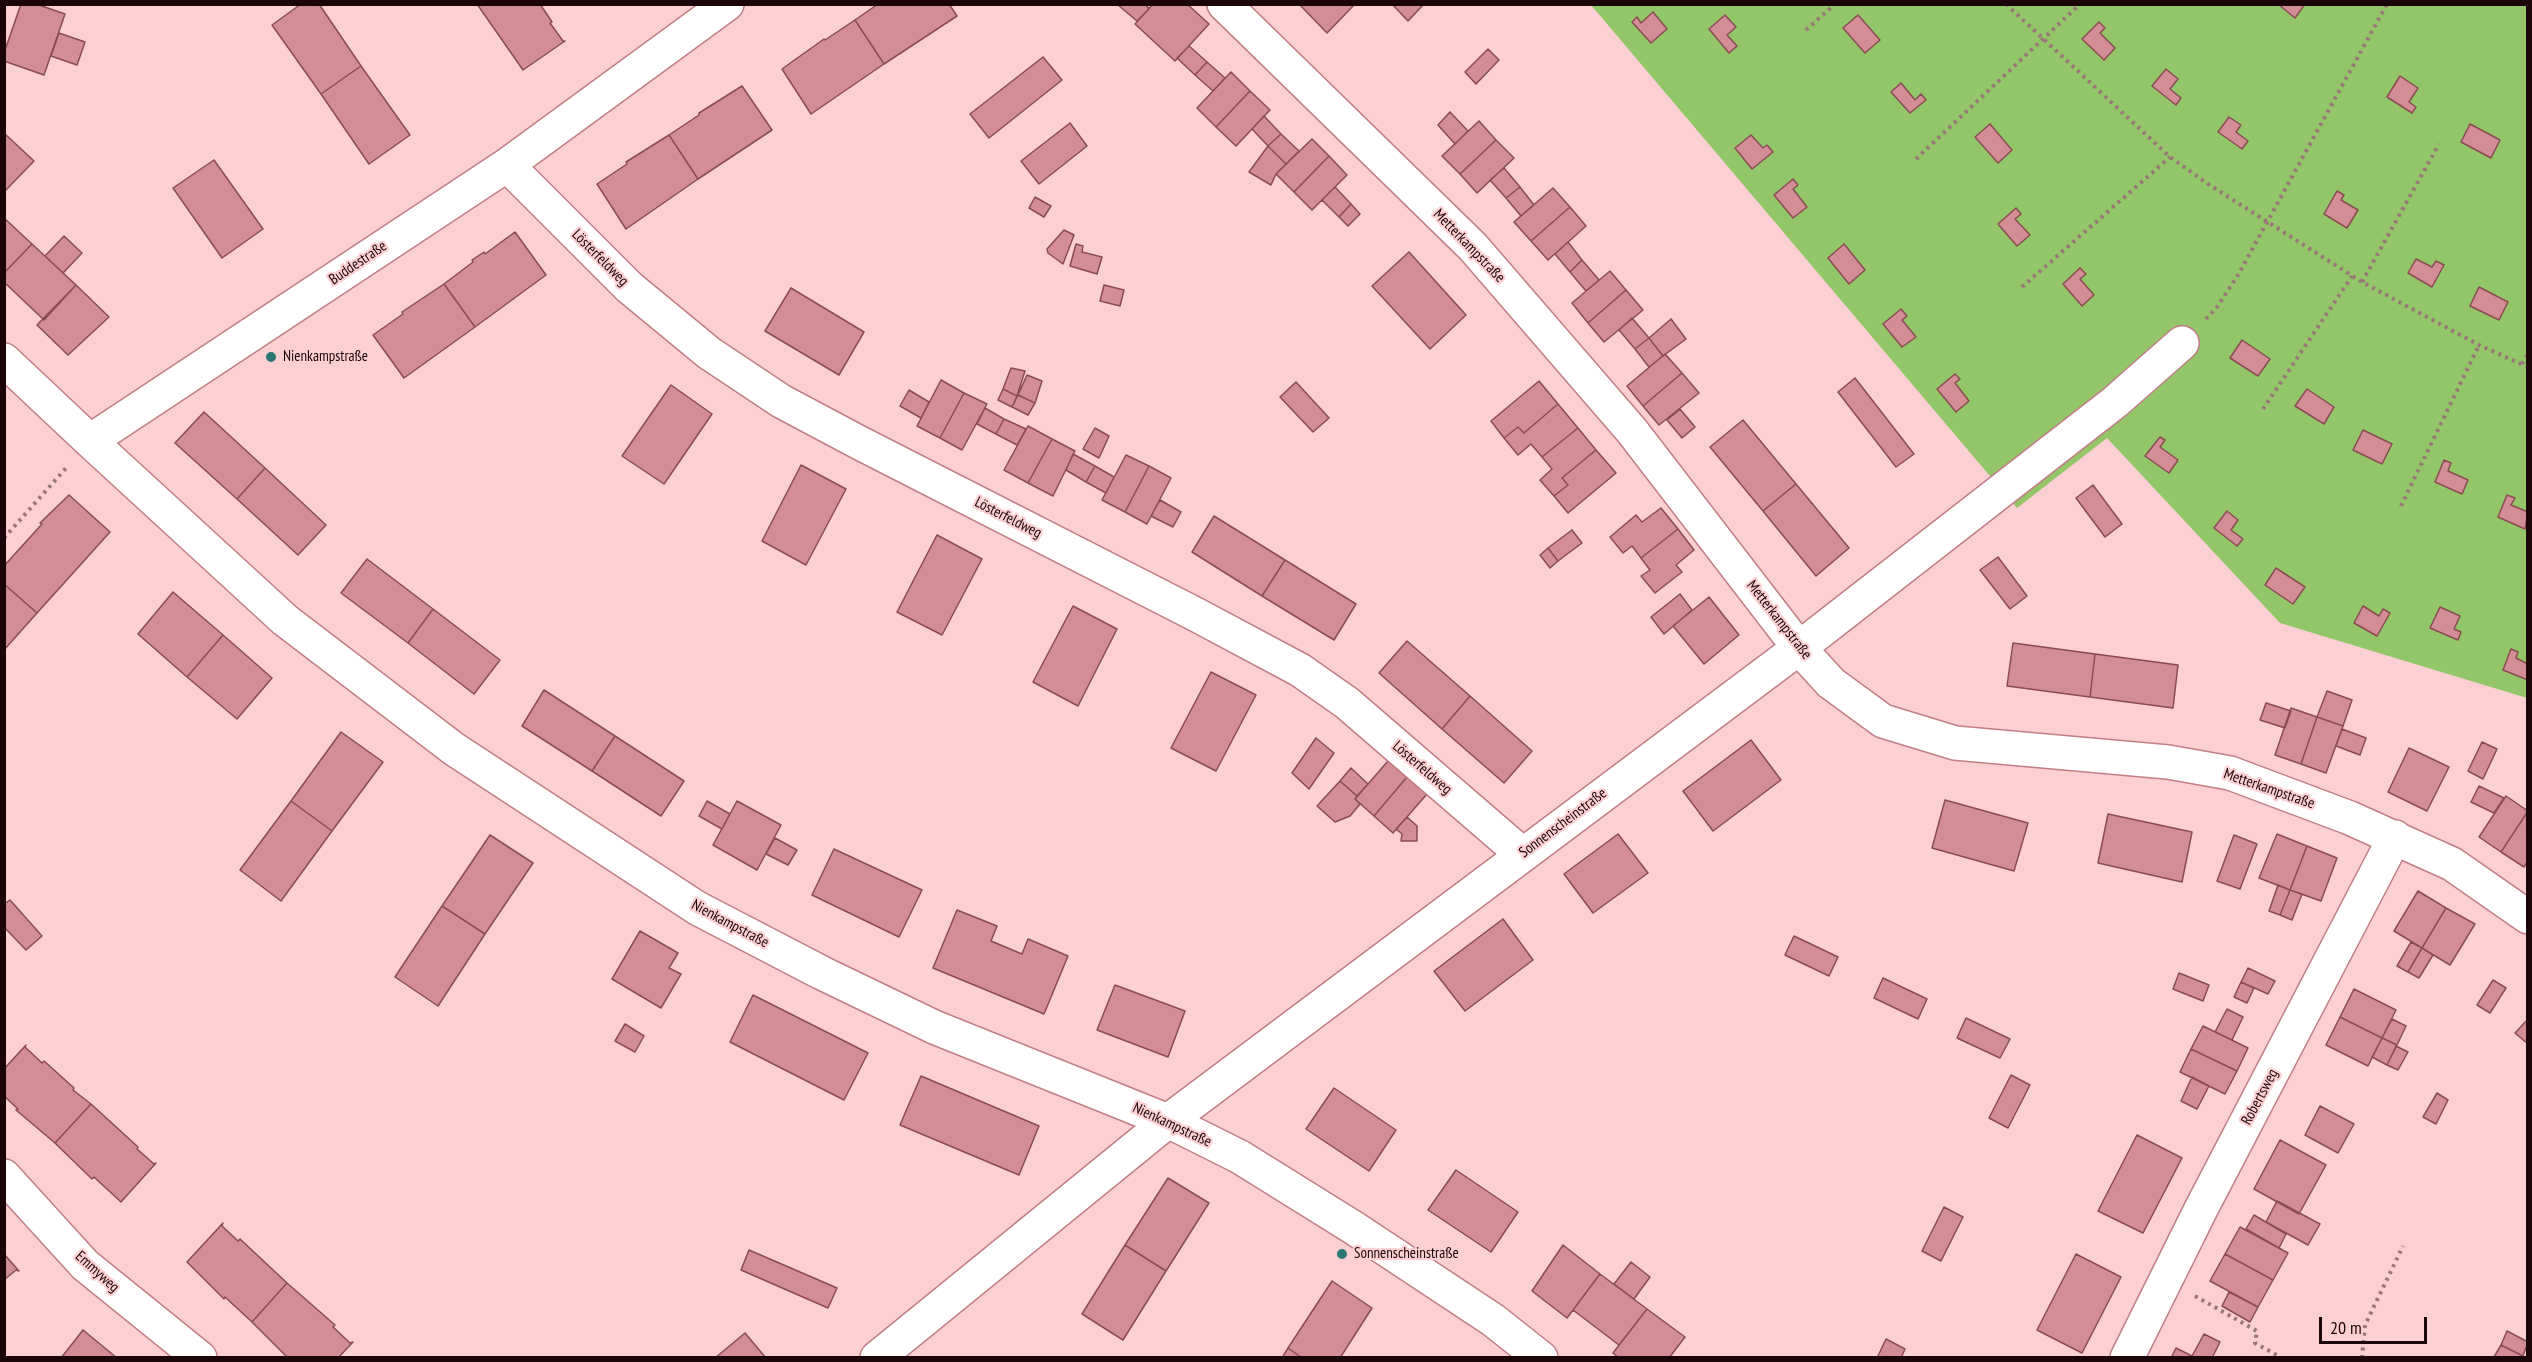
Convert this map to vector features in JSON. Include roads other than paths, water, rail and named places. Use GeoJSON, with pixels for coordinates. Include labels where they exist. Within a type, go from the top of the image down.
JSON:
{"type":"FeatureCollection","features":[{"type":"Feature","properties":{"kind":"street","name":"Buddestraße"},"geometry":{"type":"LineString","coordinates":[[90,441],[507,165],[727,4]]}},
{"type":"Feature","properties":{"kind":"street","name":"Metterkampstraße"},"geometry":{"type":"LineString","coordinates":[[1224,4],[1473,247],[1632,431],[1799,648],[1831,683],[1883,721],[1954,742],[2168,762],[2230,773],[2350,818],[2452,864],[2528,916]]}},
{"type":"Feature","properties":{"kind":"street","name":"Lösterfeldweg"},"geometry":{"type":"LineString","coordinates":[[507,165],[629,287],[709,353],[781,401],[1300,670],[1347,703],[1522,854]]}},
{"type":"Feature","properties":{"kind":"street","name":"Sonnenscheinstraße"},"geometry":{"type":"LineString","coordinates":[[877,1358],[1168,1121],[1799,648],[2115,402],[2182,344]]}},
{"type":"Feature","properties":{"kind":"street","name":"Nienkampstraße"},"geometry":{"type":"LineString","coordinates":[[4,360],[285,620],[454,749],[697,908],[822,973],[934,1027],[1168,1121],[1240,1157],[1319,1204],[1493,1320],[1541,1358]]}},
{"type":"Feature","properties":{"kind":"street","name":"Robertsweg"},"geometry":{"type":"LineString","coordinates":[[2127,1358],[2395,837]]}},
{"type":"Feature","properties":{"kind":"street","name":"Emmyweg"},"geometry":{"type":"LineString","coordinates":[[4,1176],[85,1265],[200,1358]]}},
{"type":"Feature","properties":{"kind":"place","name":"Nienkampstraße"},"geometry":{"type":"Point","coordinates":[271,357]}},
{"type":"Feature","properties":{"kind":"place","name":"Sonnenscheinstraße"},"geometry":{"type":"Point","coordinates":[1342,1254]}}]}
